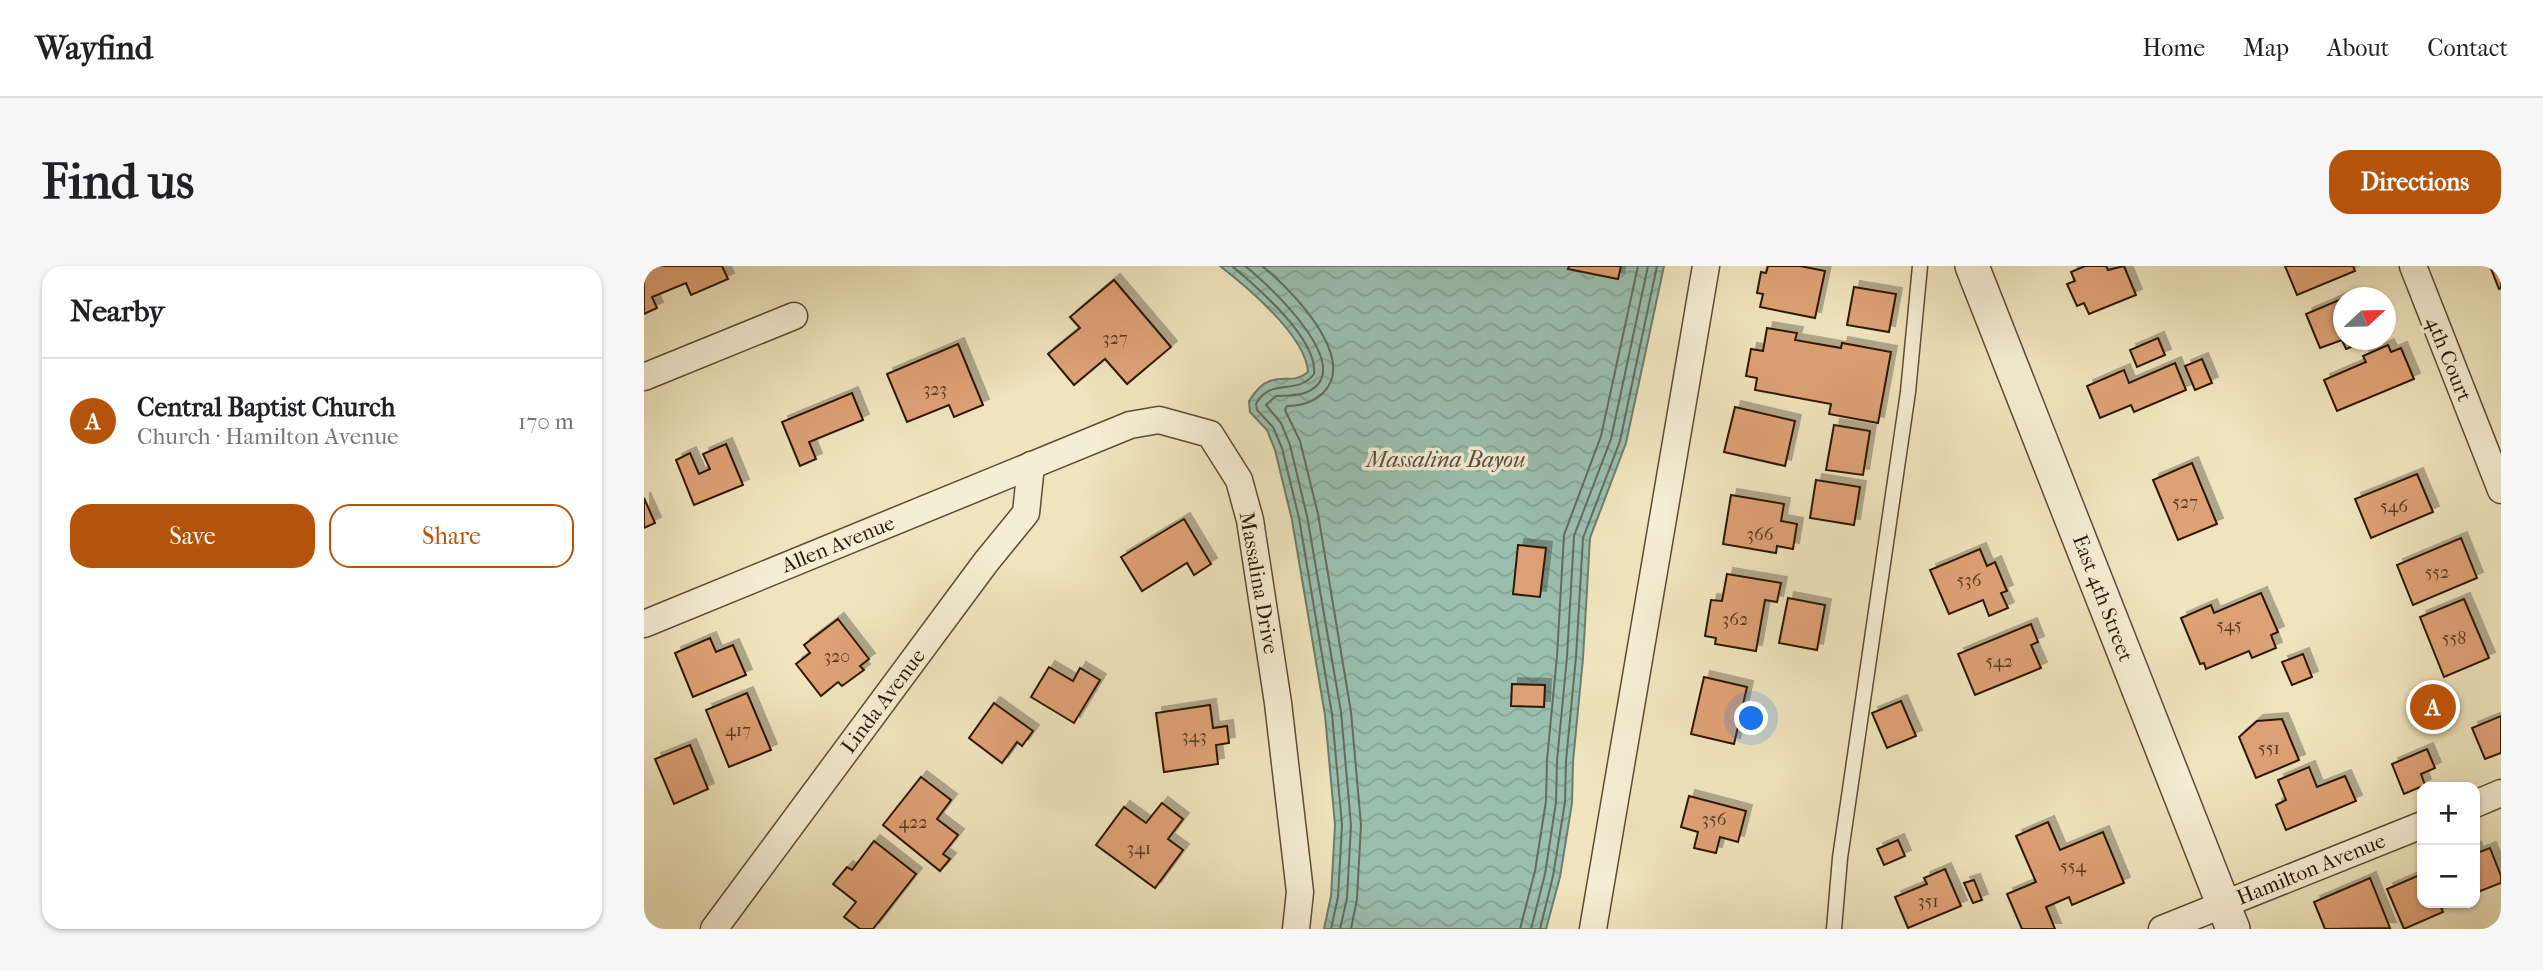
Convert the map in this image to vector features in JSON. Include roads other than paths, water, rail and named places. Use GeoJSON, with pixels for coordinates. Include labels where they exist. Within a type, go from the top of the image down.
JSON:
{"type":"FeatureCollection","features":[{"type":"Feature","properties":{"kind":"street"},"geometry":{"type":"LineString","coordinates":[[1592,929],[1706,266]]}},
{"type":"Feature","properties":{"kind":"street","name":"East 4th Street"},"geometry":{"type":"LineString","coordinates":[[1972,266],[2228,917]]}},
{"type":"Feature","properties":{"kind":"street","name":"4th Court"},"geometry":{"type":"LineString","coordinates":[[2413,266],[2501,490]]}},
{"type":"Feature","properties":{"kind":"street"},"geometry":{"type":"LineString","coordinates":[[644,377],[793,316]]}},
{"type":"Feature","properties":{"kind":"street","name":"Massalina Drive"},"geometry":{"type":"LineString","coordinates":[[1031,466],[1130,425],[1159,420],[1210,434],[1239,480],[1250,520],[1278,704],[1300,892],[1296,929]]}},
{"type":"Feature","properties":{"kind":"street","name":"Allen Avenue"},"geometry":{"type":"LineString","coordinates":[[644,624],[1031,466]]}},
{"type":"Feature","properties":{"kind":"street","name":"Linda Avenue"},"geometry":{"type":"LineString","coordinates":[[713,929],[986,562],[1026,513],[1031,466]]}},
{"type":"Feature","properties":{"kind":"street"},"geometry":{"type":"LineString","coordinates":[[2480,802],[2501,793]]}},
{"type":"Feature","properties":{"kind":"street","name":"Hamilton Avenue"},"geometry":{"type":"LineString","coordinates":[[2162,929],[2228,917],[2417,827]]}},
{"type":"Feature","properties":{"kind":"lane"},"geometry":{"type":"LineString","coordinates":[[1834,929],[1840,858],[1908,392],[1920,266]]}},
{"type":"Feature","properties":{"kind":"water","name":"Massalina Bayou"},"geometry":{"type":"Polygon","coordinates":[[[1220,266],[1664,266],[1626,443],[1590,538],[1572,803],[1560,877],[1546,929],[1324,929],[1331,896],[1335,825],[1325,715],[1292,520],[1275,450],[1267,430],[1250,412],[1249,401],[1267,382],[1299,377],[1308,372],[1305,358],[1286,328],[1259,299],[1220,266]]]}},
{"type":"Feature","properties":{"kind":"place","name":"Central Baptist Church"},"geometry":{"type":"Point","coordinates":[2433,707]}}]}
